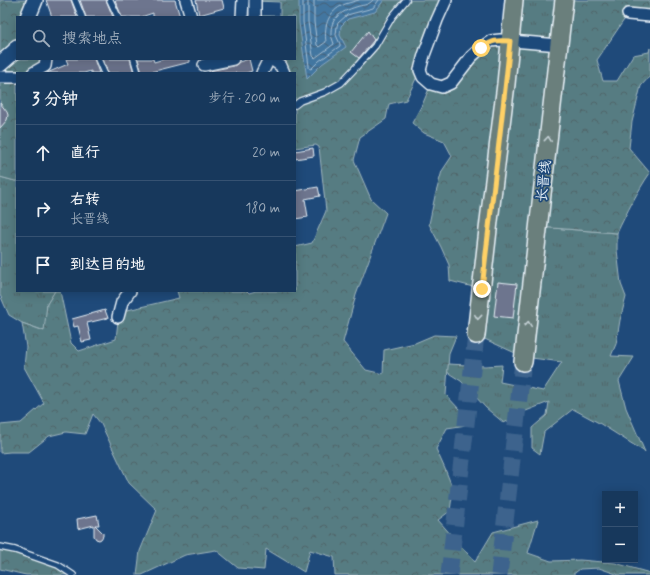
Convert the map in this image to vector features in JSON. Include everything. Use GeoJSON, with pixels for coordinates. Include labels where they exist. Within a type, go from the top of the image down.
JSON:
{"type":"FeatureCollection","features":[{"type":"Feature","properties":{"kind":"main road"},"geometry":{"type":"LineString","coordinates":[[476,335],[506,84],[514,0]]}},
{"type":"Feature","properties":{"kind":"main road","name":"长晋线"},"geometry":{"type":"LineString","coordinates":[[524,362],[564,0]]}},
{"type":"Feature","properties":{"kind":"street"},"geometry":{"type":"LineString","coordinates":[[28,16],[35,0]]}},
{"type":"Feature","properties":{"kind":"street"},"geometry":{"type":"LineString","coordinates":[[186,0],[191,16]]}},
{"type":"Feature","properties":{"kind":"street"},"geometry":{"type":"LineString","coordinates":[[242,16],[243,0]]}},
{"type":"Feature","properties":{"kind":"street"},"geometry":{"type":"LineString","coordinates":[[255,0],[255,16]]}},
{"type":"Feature","properties":{"kind":"street"},"geometry":{"type":"LineString","coordinates":[[446,0],[436,20],[420,70],[423,77],[431,84],[442,87],[451,83],[471,57],[491,41],[500,40],[559,45]]}},
{"type":"Feature","properties":{"kind":"street"},"geometry":{"type":"LineString","coordinates":[[628,14],[650,16]]}},
{"type":"Feature","properties":{"kind":"street"},"geometry":{"type":"LineString","coordinates":[[0,64],[16,50]]}},
{"type":"Feature","properties":{"kind":"street"},"geometry":{"type":"LineString","coordinates":[[35,72],[45,66],[46,60]]}},
{"type":"Feature","properties":{"kind":"street"},"geometry":{"type":"LineString","coordinates":[[204,66],[229,60]]}},
{"type":"Feature","properties":{"kind":"street"},"geometry":{"type":"LineString","coordinates":[[263,72],[269,60]]}},
{"type":"Feature","properties":{"kind":"street"},"geometry":{"type":"LineString","coordinates":[[272,60],[281,66],[284,72]]}},
{"type":"Feature","properties":{"kind":"street"},"geometry":{"type":"LineString","coordinates":[[0,77],[16,77]]}},
{"type":"Feature","properties":{"kind":"street"},"geometry":{"type":"LineString","coordinates":[[118,317],[122,302],[129,292]]}},
{"type":"Feature","properties":{"kind":"lane"},"geometry":{"type":"LineString","coordinates":[[75,0],[82,16]]}},
{"type":"Feature","properties":{"kind":"lane"},"geometry":{"type":"LineString","coordinates":[[110,0],[118,16]]}},
{"type":"Feature","properties":{"kind":"lane"},"geometry":{"type":"LineString","coordinates":[[296,104],[300,101],[325,92],[341,83],[376,46],[392,17],[406,0]]}},
{"type":"Feature","properties":{"kind":"lane"},"geometry":{"type":"LineString","coordinates":[[98,60],[104,72]]}},
{"type":"Feature","properties":{"kind":"lane"},"geometry":{"type":"LineString","coordinates":[[134,60],[138,72]]}},
{"type":"Feature","properties":{"kind":"lane"},"geometry":{"type":"LineString","coordinates":[[0,547],[15,550],[58,565],[73,575]]}},
{"type":"Feature","properties":{"kind":"green space"},"geometry":{"type":"Polygon","coordinates":[[[0,0],[35,0],[28,16],[16,16],[16,60],[45,60],[34,72],[16,72],[16,181],[0,177],[0,0]]]}},
{"type":"Feature","properties":{"kind":"green space"},"geometry":{"type":"Polygon","coordinates":[[[255,0],[446,0],[420,70],[406,100],[389,104],[386,119],[360,137],[354,160],[371,199],[386,213],[356,295],[343,342],[366,370],[383,374],[384,350],[415,343],[434,335],[456,336],[449,353],[446,395],[473,424],[447,428],[436,449],[453,489],[450,511],[438,520],[475,562],[493,532],[538,520],[528,553],[551,561],[580,560],[615,563],[650,573],[650,575],[619,575],[599,568],[580,569],[572,575],[335,575],[334,557],[310,550],[304,572],[266,549],[264,570],[238,568],[216,550],[185,555],[142,575],[137,575],[140,551],[157,510],[129,483],[101,424],[93,414],[85,434],[66,432],[49,436],[29,452],[0,453],[0,425],[21,423],[44,403],[24,367],[26,347],[22,323],[44,331],[47,304],[54,292],[60,292],[71,343],[79,351],[116,339],[119,312],[179,298],[177,292],[296,292],[296,247],[312,243],[326,211],[319,147],[316,145],[296,148],[296,72],[283,72],[272,60],[296,60],[296,16],[280,16],[280,2],[255,0]]]}},
{"type":"Feature","properties":{"kind":"green space"},"geometry":{"type":"Polygon","coordinates":[[[514,0],[564,0],[539,227],[617,233],[617,250],[621,284],[626,297],[616,344],[611,356],[634,357],[619,381],[626,408],[645,452],[599,423],[573,409],[544,432],[540,454],[532,448],[532,428],[547,415],[549,402],[526,411],[504,423],[486,408],[461,381],[447,372],[448,364],[485,366],[502,365],[500,382],[543,391],[562,362],[524,357],[476,335],[514,0]]]}},
{"type":"Feature","properties":{"kind":"green space"},"geometry":{"type":"Polygon","coordinates":[[[564,0],[650,0],[650,16],[628,14],[597,60],[603,81],[617,81],[633,55],[649,52],[650,48],[650,76],[641,86],[632,122],[629,148],[650,173],[632,202],[617,233],[539,227],[564,0]]]}},
{"type":"Feature","properties":{"kind":"green space"},"geometry":{"type":"Polygon","coordinates":[[[510,41],[481,289],[450,281],[449,265],[429,224],[442,171],[452,156],[444,141],[424,133],[412,123],[431,84],[442,87],[481,48],[510,41]]]}},
{"type":"Feature","properties":{"kind":"green space"},"geometry":{"type":"Polygon","coordinates":[[[0,177],[16,181],[16,292],[54,292],[47,304],[45,331],[22,323],[9,315],[0,295],[0,177]]]}},
{"type":"Feature","properties":{"kind":"green space"},"geometry":{"type":"Polygon","coordinates":[[[0,547],[58,565],[73,575],[26,575],[0,569],[0,547]]]}},
{"type":"Feature","properties":{"kind":"water"},"geometry":{"type":"Polygon","coordinates":[[[299,0],[384,0],[375,12],[348,19],[341,26],[340,35],[346,47],[322,64],[307,79],[299,23],[299,0]]]}},
{"type":"Feature","properties":{"kind":"building"},"geometry":{"type":"Polygon","coordinates":[[[46,0],[71,0],[77,16],[52,16],[46,0]]]}},
{"type":"Feature","properties":{"kind":"building"},"geometry":{"type":"Polygon","coordinates":[[[80,0],[106,0],[113,16],[86,16],[80,0]]]}},
{"type":"Feature","properties":{"kind":"building"},"geometry":{"type":"Polygon","coordinates":[[[115,0],[175,0],[180,16],[153,16],[153,13],[144,16],[122,16],[115,0]]]}},
{"type":"Feature","properties":{"kind":"building"},"geometry":{"type":"Polygon","coordinates":[[[196,0],[222,0],[224,8],[199,15],[196,0]]]}},
{"type":"Feature","properties":{"kind":"building"},"geometry":{"type":"Polygon","coordinates":[[[368,31],[374,40],[359,58],[351,52],[368,31]]]}},
{"type":"Feature","properties":{"kind":"building"},"geometry":{"type":"Polygon","coordinates":[[[66,60],[94,60],[99,72],[49,72],[68,64],[66,60]]]}},
{"type":"Feature","properties":{"kind":"building"},"geometry":{"type":"Polygon","coordinates":[[[103,60],[130,60],[134,72],[108,72],[103,60]]]}},
{"type":"Feature","properties":{"kind":"building"},"geometry":{"type":"Polygon","coordinates":[[[138,60],[153,60],[154,62],[161,60],[190,60],[190,62],[151,72],[142,72],[138,60]]]}},
{"type":"Feature","properties":{"kind":"building"},"geometry":{"type":"Polygon","coordinates":[[[249,60],[252,71],[209,72],[234,66],[239,62],[249,60]]]}},
{"type":"Feature","properties":{"kind":"building"},"geometry":{"type":"Polygon","coordinates":[[[0,103],[8,115],[7,120],[0,128],[0,103]]]}},
{"type":"Feature","properties":{"kind":"building"},"geometry":{"type":"Polygon","coordinates":[[[313,148],[314,156],[296,159],[296,151],[313,148]]]}},
{"type":"Feature","properties":{"kind":"building"},"geometry":{"type":"Polygon","coordinates":[[[318,187],[320,196],[305,199],[308,217],[296,219],[296,191],[318,187]]]}},
{"type":"Feature","properties":{"kind":"building"},"geometry":{"type":"Polygon","coordinates":[[[498,282],[517,284],[513,318],[494,316],[498,282]]]}},
{"type":"Feature","properties":{"kind":"building"},"geometry":{"type":"Polygon","coordinates":[[[105,310],[108,318],[87,323],[91,340],[82,342],[78,326],[74,327],[72,319],[105,310]]]}},
{"type":"Feature","properties":{"kind":"building"},"geometry":{"type":"Polygon","coordinates":[[[97,515],[99,525],[95,525],[103,533],[103,536],[99,540],[94,536],[94,525],[78,529],[77,519],[97,515]]]}},
{"type":"Feature","properties":{"kind":"tunnel"},"geometry":{"type":"LineString","coordinates":[[449,575],[476,335]]}},
{"type":"Feature","properties":{"kind":"tunnel"},"geometry":{"type":"LineString","coordinates":[[499,575],[523,362]]}},
{"type":"Feature","properties":{"kind":"route"},"geometry":{"type":"LineString","coordinates":[[481,48],[491,41],[510,41],[482,289]]}}]}
